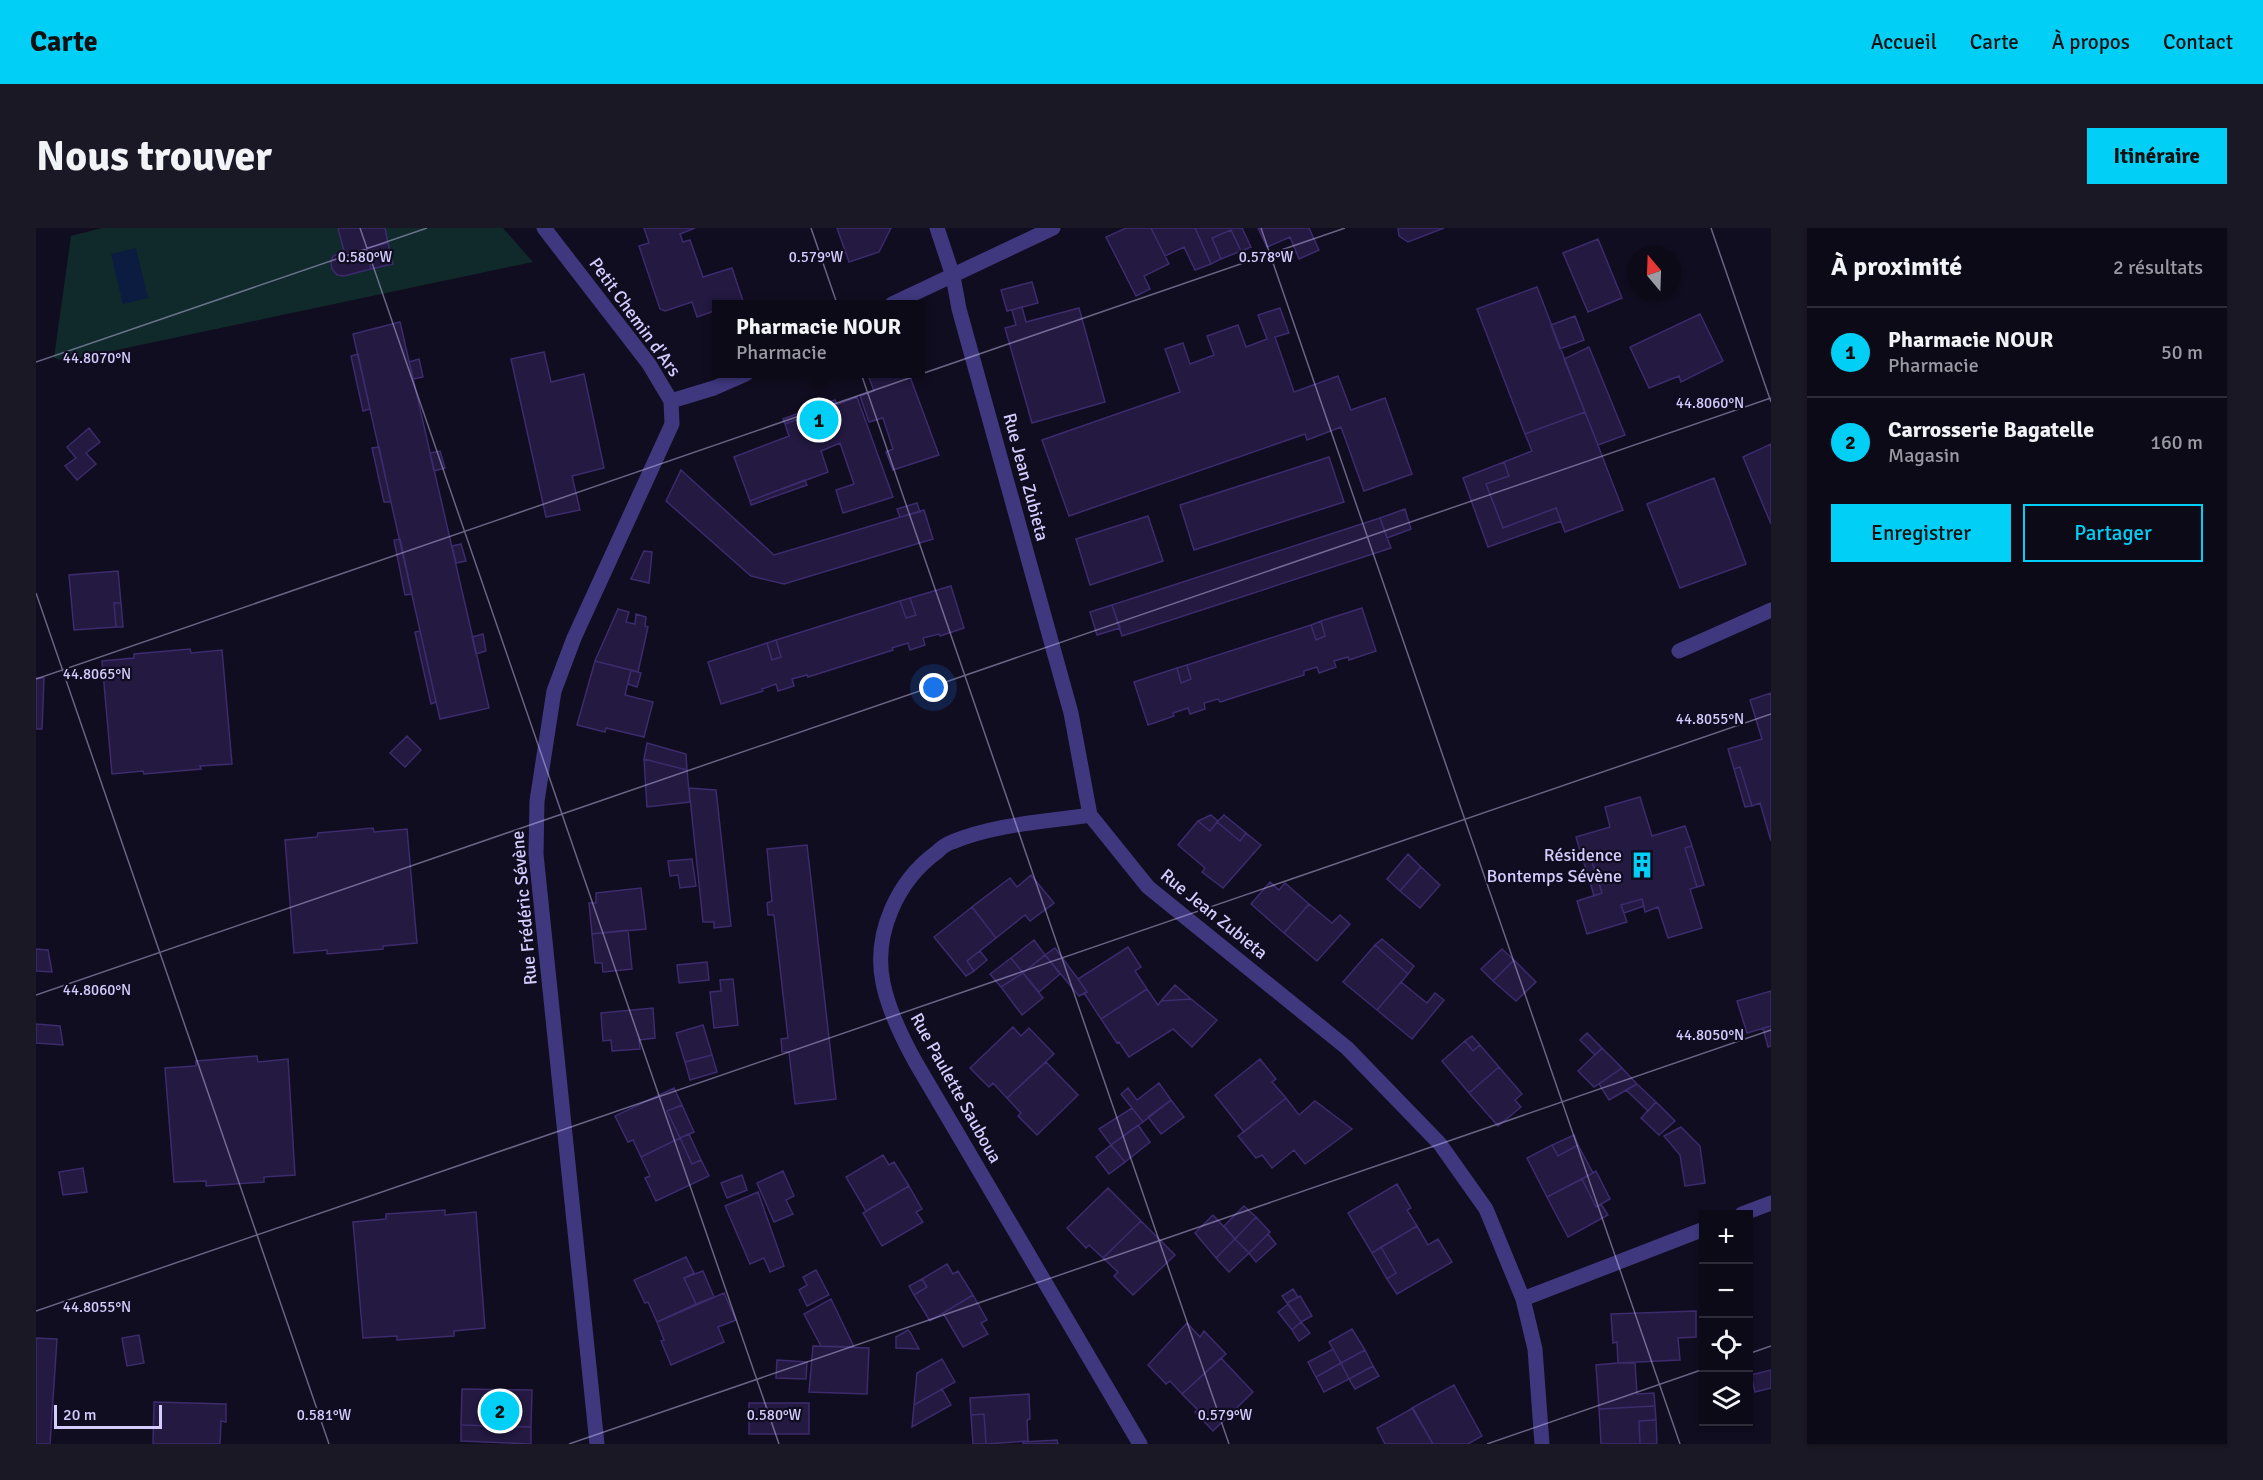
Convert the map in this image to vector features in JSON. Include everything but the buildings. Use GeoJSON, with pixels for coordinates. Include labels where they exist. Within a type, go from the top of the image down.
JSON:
{"type":"FeatureCollection","features":[{"type":"Feature","properties":{"kind":"street","name":"Petit Chemin d'Ars"},"geometry":{"type":"LineString","coordinates":[[544,228],[650,364],[671,401]]}},
{"type":"Feature","properties":{"kind":"street","name":"Rue Jean Zubieta"},"geometry":{"type":"LineString","coordinates":[[937,228],[953,276],[959,309],[1071,713],[1090,815],[1148,887],[1347,1047],[1440,1144],[1486,1209],[1523,1299],[1535,1349],[1542,1444]]}},
{"type":"Feature","properties":{"kind":"street"},"geometry":{"type":"LineString","coordinates":[[901,300],[1053,228]]}},
{"type":"Feature","properties":{"kind":"street"},"geometry":{"type":"LineString","coordinates":[[671,401],[714,388],[737,378]]}},
{"type":"Feature","properties":{"kind":"street","name":"Rue Frédéric Sévène"},"geometry":{"type":"LineString","coordinates":[[597,1444],[536,854],[537,801],[554,691],[574,638],[672,424],[671,401]]}},
{"type":"Feature","properties":{"kind":"street"},"geometry":{"type":"LineString","coordinates":[[1680,651],[1771,610]]}},
{"type":"Feature","properties":{"kind":"street","name":"Rue Paulette Sauboua"},"geometry":{"type":"LineString","coordinates":[[1090,815],[994,829],[950,842],[921,863],[897,893],[888,922],[881,964],[890,1008],[902,1039],[1140,1444]]}},
{"type":"Feature","properties":{"kind":"street"},"geometry":{"type":"LineString","coordinates":[[1753,1210],[1771,1203]]}},
{"type":"Feature","properties":{"kind":"street"},"geometry":{"type":"LineString","coordinates":[[1523,1299],[1699,1231]]}},
{"type":"Feature","properties":{"kind":"green space"},"geometry":{"type":"Polygon","coordinates":[[[102,228],[503,228],[533,262],[65,361],[54,358],[71,236],[102,228]]]}},
{"type":"Feature","properties":{"kind":"water"},"geometry":{"type":"Polygon","coordinates":[[[136,248],[148,298],[123,304],[111,254],[136,248]]]}},
{"type":"Feature","properties":{"kind":"place","name":"Pharmacie NOUR"},"geometry":{"type":"Point","coordinates":[819,420]}},
{"type":"Feature","properties":{"kind":"place","name":"Résidence Bontemps Sévène"},"geometry":{"type":"Point","coordinates":[1642,865]}},
{"type":"Feature","properties":{"kind":"place","name":"Carrosserie Bagatelle"},"geometry":{"type":"Point","coordinates":[500,1411]}}]}
